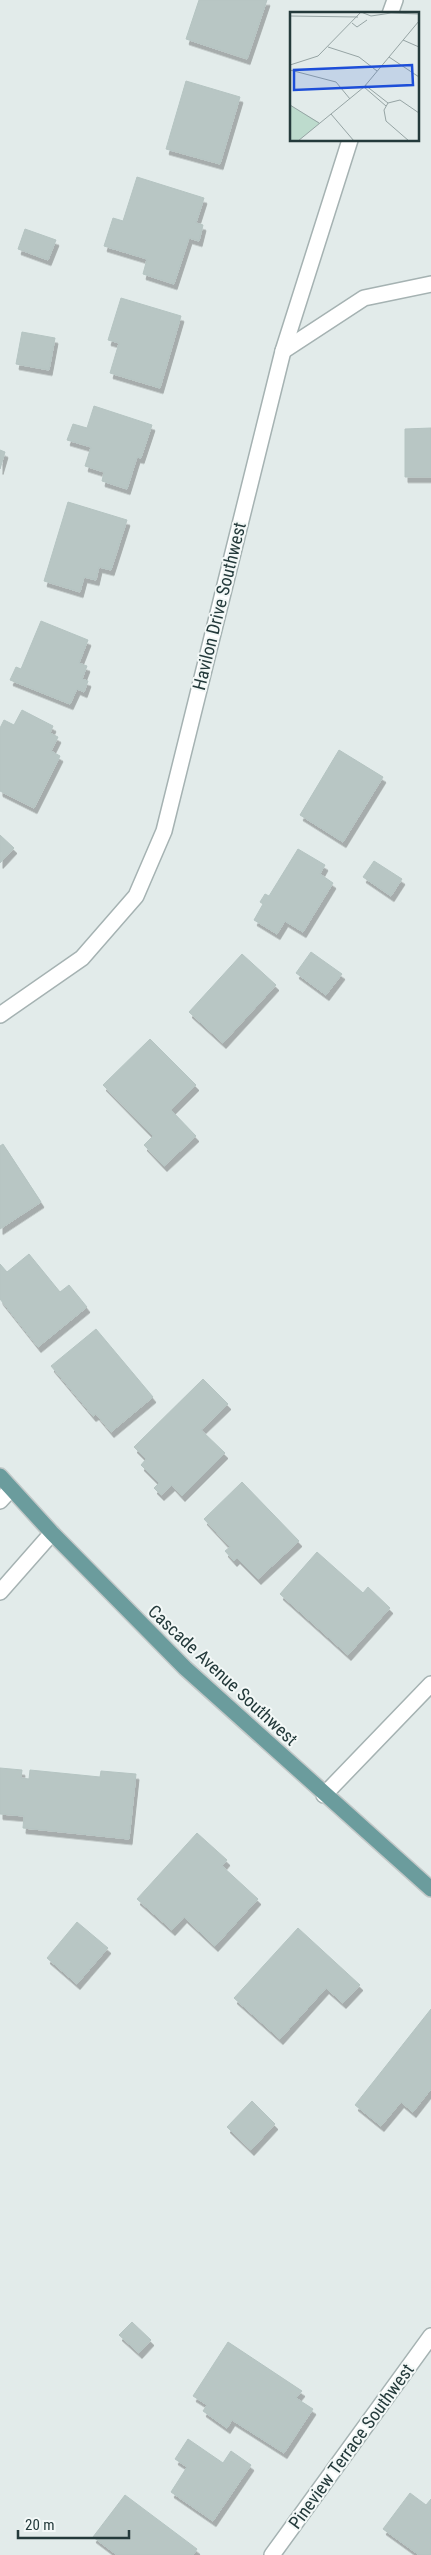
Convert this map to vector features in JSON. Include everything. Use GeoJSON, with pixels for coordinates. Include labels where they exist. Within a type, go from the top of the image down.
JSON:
{"type":"FeatureCollection","features":[{"type":"Feature","properties":{"kind":"main road","name":"Cascade Avenue Southwest"},"geometry":{"type":"LineString","coordinates":[[0,1476],[52,1533],[185,1668],[324,1795],[431,1889]]}},
{"type":"Feature","properties":{"kind":"street"},"geometry":{"type":"LineString","coordinates":[[391,12],[395,0]]}},
{"type":"Feature","properties":{"kind":"street","name":"Havilon Drive Southwest"},"geometry":{"type":"LineString","coordinates":[[0,1015],[82,958],[136,896],[160,841],[282,351],[350,141]]}},
{"type":"Feature","properties":{"kind":"street"},"geometry":{"type":"LineString","coordinates":[[282,351],[364,298],[431,284]]}},
{"type":"Feature","properties":{"kind":"street"},"geometry":{"type":"LineString","coordinates":[[0,1501],[11,1489]]}},
{"type":"Feature","properties":{"kind":"street"},"geometry":{"type":"LineString","coordinates":[[0,1592],[52,1533]]}},
{"type":"Feature","properties":{"kind":"street"},"geometry":{"type":"LineString","coordinates":[[324,1795],[431,1684]]}},
{"type":"Feature","properties":{"kind":"street","name":"Pineview Terrace Southwest"},"geometry":{"type":"LineString","coordinates":[[272,2555],[431,2336]]}},
{"type":"Feature","properties":{"kind":"building"},"geometry":{"type":"Polygon","coordinates":[[[199,0],[267,0],[247,59],[186,39],[199,0]]]}},
{"type":"Feature","properties":{"kind":"building"},"geometry":{"type":"Polygon","coordinates":[[[186,81],[240,97],[220,164],[166,149],[186,81]]]}},
{"type":"Feature","properties":{"kind":"building"},"geometry":{"type":"Polygon","coordinates":[[[137,177],[204,198],[196,223],[203,225],[199,241],[189,238],[174,284],[143,274],[147,259],[104,246],[113,218],[123,221],[137,177]]]}},
{"type":"Feature","properties":{"kind":"building"},"geometry":{"type":"Polygon","coordinates":[[[25,229],[56,240],[48,260],[18,249],[25,229]]]}},
{"type":"Feature","properties":{"kind":"building"},"geometry":{"type":"Polygon","coordinates":[[[121,298],[181,316],[160,388],[110,373],[119,343],[108,340],[121,298]]]}},
{"type":"Feature","properties":{"kind":"building"},"geometry":{"type":"Polygon","coordinates":[[[22,332],[55,338],[49,370],[16,364],[22,332]]]}},
{"type":"Feature","properties":{"kind":"building"},"geometry":{"type":"Polygon","coordinates":[[[94,406],[152,425],[141,458],[137,457],[127,489],[102,481],[104,472],[85,466],[91,447],[67,440],[73,424],[87,428],[94,406]]]}},
{"type":"Feature","properties":{"kind":"building"},"geometry":{"type":"Polygon","coordinates":[[[431,428],[431,477],[405,477],[405,429],[431,428]]]}},
{"type":"Feature","properties":{"kind":"building"},"geometry":{"type":"Polygon","coordinates":[[[0,450],[5,452],[0,469],[0,450]]]}},
{"type":"Feature","properties":{"kind":"building"},"geometry":{"type":"Polygon","coordinates":[[[68,502],[127,520],[111,570],[99,567],[96,580],[84,577],[80,592],[44,581],[68,502]]]}},
{"type":"Feature","properties":{"kind":"building"},"geometry":{"type":"Polygon","coordinates":[[[41,621],[88,640],[79,663],[87,666],[82,679],[88,681],[84,692],[77,689],[70,704],[10,680],[16,667],[21,669],[41,621]]]}},
{"type":"Feature","properties":{"kind":"building"},"geometry":{"type":"Polygon","coordinates":[[[22,710],[53,726],[50,733],[58,737],[51,751],[60,756],[34,808],[0,791],[0,728],[4,720],[14,725],[22,710]]]}},
{"type":"Feature","properties":{"kind":"building"},"geometry":{"type":"Polygon","coordinates":[[[339,750],[383,777],[343,842],[300,815],[339,750]]]}},
{"type":"Feature","properties":{"kind":"building"},"geometry":{"type":"Polygon","coordinates":[[[0,835],[14,848],[0,863],[0,835]]]}},
{"type":"Feature","properties":{"kind":"building"},"geometry":{"type":"Polygon","coordinates":[[[298,849],[325,865],[320,874],[333,883],[303,932],[285,921],[277,934],[254,920],[263,904],[260,902],[265,894],[269,896],[298,849]]]}},
{"type":"Feature","properties":{"kind":"building"},"geometry":{"type":"Polygon","coordinates":[[[374,861],[402,879],[391,896],[363,877],[374,861]]]}},
{"type":"Feature","properties":{"kind":"building"},"geometry":{"type":"Polygon","coordinates":[[[311,952],[342,974],[326,995],[296,973],[311,952]]]}},
{"type":"Feature","properties":{"kind":"building"},"geometry":{"type":"Polygon","coordinates":[[[242,954],[276,985],[223,1043],[189,1012],[242,954]]]}},
{"type":"Feature","properties":{"kind":"building"},"geometry":{"type":"Polygon","coordinates":[[[150,1039],[196,1085],[171,1110],[196,1136],[164,1166],[144,1145],[153,1136],[103,1085],[150,1039]]]}},
{"type":"Feature","properties":{"kind":"building"},"geometry":{"type":"Polygon","coordinates":[[[3,1144],[41,1202],[0,1229],[0,1146],[3,1144]]]}},
{"type":"Feature","properties":{"kind":"building"},"geometry":{"type":"Polygon","coordinates":[[[29,1254],[60,1292],[69,1285],[87,1307],[38,1347],[0,1299],[0,1264],[7,1272],[29,1254]]]}},
{"type":"Feature","properties":{"kind":"building"},"geometry":{"type":"Polygon","coordinates":[[[96,1329],[153,1397],[111,1432],[96,1414],[93,1416],[51,1366],[96,1329]]]}},
{"type":"Feature","properties":{"kind":"building"},"geometry":{"type":"Polygon","coordinates":[[[203,1379],[228,1404],[201,1430],[225,1453],[182,1496],[172,1485],[161,1495],[154,1488],[159,1483],[141,1465],[146,1459],[134,1447],[203,1379]]]}},
{"type":"Feature","properties":{"kind":"building"},"geometry":{"type":"Polygon","coordinates":[[[242,1482],[299,1541],[258,1579],[237,1558],[234,1561],[225,1551],[230,1547],[204,1519],[242,1482]]]}},
{"type":"Feature","properties":{"kind":"building"},"geometry":{"type":"Polygon","coordinates":[[[317,1552],[363,1593],[368,1587],[390,1608],[348,1655],[280,1594],[317,1552]]]}},
{"type":"Feature","properties":{"kind":"building"},"geometry":{"type":"Polygon","coordinates":[[[0,1768],[22,1770],[21,1778],[29,1779],[30,1770],[100,1777],[101,1771],[136,1774],[129,1839],[23,1828],[24,1816],[0,1814],[0,1768]]]}},
{"type":"Feature","properties":{"kind":"building"},"geometry":{"type":"Polygon","coordinates":[[[197,1833],[227,1860],[222,1866],[258,1899],[215,1946],[184,1917],[172,1930],[137,1899],[197,1833]]]}},
{"type":"Feature","properties":{"kind":"building"},"geometry":{"type":"Polygon","coordinates":[[[77,1922],[108,1948],[77,1984],[47,1958],[77,1922]]]}},
{"type":"Feature","properties":{"kind":"building"},"geometry":{"type":"Polygon","coordinates":[[[298,1928],[360,1985],[343,2003],[326,1988],[280,2039],[234,1998],[298,1928]]]}},
{"type":"Feature","properties":{"kind":"building"},"geometry":{"type":"Polygon","coordinates":[[[431,2009],[431,2089],[413,2112],[401,2102],[381,2126],[355,2105],[431,2009]]]}},
{"type":"Feature","properties":{"kind":"building"},"geometry":{"type":"Polygon","coordinates":[[[252,2101],[275,2124],[251,2150],[227,2127],[252,2101]]]}},
{"type":"Feature","properties":{"kind":"building"},"geometry":{"type":"Polygon","coordinates":[[[132,2322],[151,2340],[139,2353],[119,2335],[132,2322]]]}},
{"type":"Feature","properties":{"kind":"building"},"geometry":{"type":"Polygon","coordinates":[[[228,2342],[302,2391],[296,2398],[313,2409],[284,2453],[232,2420],[227,2428],[203,2411],[207,2405],[193,2396],[228,2342]]]}},
{"type":"Feature","properties":{"kind":"building"},"geometry":{"type":"Polygon","coordinates":[[[188,2439],[223,2463],[231,2451],[251,2465],[213,2521],[171,2492],[187,2467],[175,2459],[188,2439]]]}},
{"type":"Feature","properties":{"kind":"building"},"geometry":{"type":"Polygon","coordinates":[[[410,2493],[426,2505],[431,2499],[431,2555],[419,2555],[383,2529],[410,2493]]]}},
{"type":"Feature","properties":{"kind":"building"},"geometry":{"type":"Polygon","coordinates":[[[125,2495],[197,2549],[193,2555],[117,2555],[93,2537],[125,2495]]]}}]}
